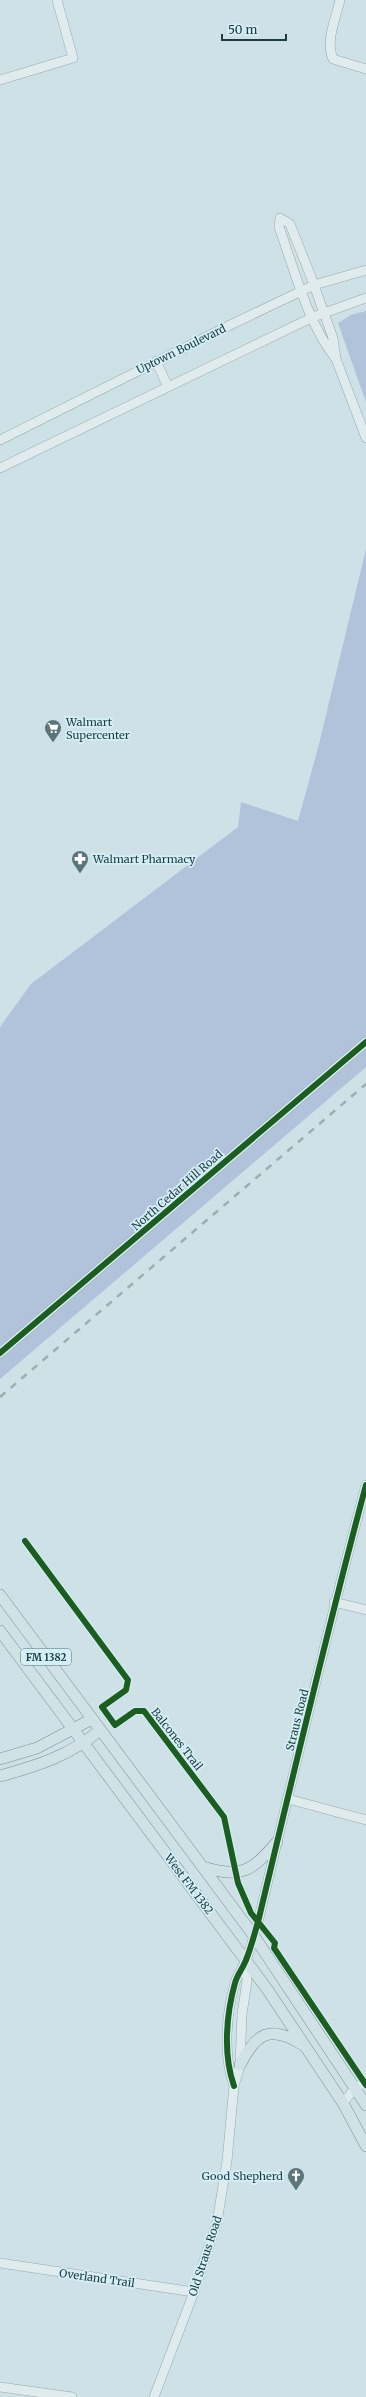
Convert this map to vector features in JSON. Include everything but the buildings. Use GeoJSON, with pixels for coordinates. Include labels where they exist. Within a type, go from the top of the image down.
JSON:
{"type":"FeatureCollection","features":[{"type":"Feature","properties":{"kind":"main road","name":"West FM 1382"},"geometry":{"type":"LineString","coordinates":[[0,1595],[254,1936],[355,2088],[365,2100]]}},
{"type":"Feature","properties":{"kind":"main road","name":"West FM 1382"},"geometry":{"type":"LineString","coordinates":[[0,1631],[246,1960],[343,2103],[366,2146]]}},
{"type":"Feature","properties":{"kind":"main road"},"geometry":{"type":"LineString","coordinates":[[0,1760],[37,1748],[92,1719]]}},
{"type":"Feature","properties":{"kind":"main road"},"geometry":{"type":"LineString","coordinates":[[0,1776],[43,1765],[84,1744],[100,1730]]}},
{"type":"Feature","properties":{"kind":"main road"},"geometry":{"type":"LineString","coordinates":[[203,1867],[223,1873],[241,1872],[260,1862],[277,1842]]}},
{"type":"Feature","properties":{"kind":"main road"},"geometry":{"type":"LineString","coordinates":[[240,2065],[250,2045],[260,2037],[270,2034],[280,2034],[291,2038],[307,2048]]}},
{"type":"Feature","properties":{"kind":"street"},"geometry":{"type":"LineString","coordinates":[[0,80],[73,58],[57,0]]}},
{"type":"Feature","properties":{"kind":"street"},"geometry":{"type":"LineString","coordinates":[[340,0],[329,48],[334,59],[366,69]]}},
{"type":"Feature","properties":{"kind":"street"},"geometry":{"type":"LineString","coordinates":[[336,359],[323,342],[302,291],[279,227],[280,218],[290,224],[314,285],[333,338],[336,359],[366,438]]}},
{"type":"Feature","properties":{"kind":"street","name":"Uptown Boulevard"},"geometry":{"type":"LineString","coordinates":[[0,440],[156,361],[314,285],[366,270]]}},
{"type":"Feature","properties":{"kind":"street"},"geometry":{"type":"LineString","coordinates":[[0,468],[313,317],[366,298]]}},
{"type":"Feature","properties":{"kind":"street"},"geometry":{"type":"LineString","coordinates":[[156,361],[168,387]]}},
{"type":"Feature","properties":{"kind":"street","name":"North Cedar Hill Road"},"geometry":{"type":"LineString","coordinates":[[0,1353],[366,1042]]}},
{"type":"Feature","properties":{"kind":"street","name":"Straus Road"},"geometry":{"type":"LineString","coordinates":[[246,1960],[254,1936],[321,1665],[334,1602],[366,1485]]}},
{"type":"Feature","properties":{"kind":"street"},"geometry":{"type":"LineString","coordinates":[[334,1602],[366,1610]]}},
{"type":"Feature","properties":{"kind":"street"},"geometry":{"type":"LineString","coordinates":[[288,1799],[366,1820]]}},
{"type":"Feature","properties":{"kind":"street","name":"Old Straus Road"},"geometry":{"type":"LineString","coordinates":[[154,2397],[194,2292],[217,2222],[227,2161],[234,2086],[240,2065],[242,2014],[247,1981],[246,1960]]}},
{"type":"Feature","properties":{"kind":"street","name":"Old Straus Road"},"geometry":{"type":"LineString","coordinates":[[234,2086],[228,2070],[228,2020],[235,1981],[246,1960]]}},
{"type":"Feature","properties":{"kind":"street"},"geometry":{"type":"LineString","coordinates":[[343,2103],[355,2088],[366,2082]]}},
{"type":"Feature","properties":{"kind":"street"},"geometry":{"type":"LineString","coordinates":[[343,2103],[365,2100]]}},
{"type":"Feature","properties":{"kind":"street","name":"Overland Trail"},"geometry":{"type":"LineString","coordinates":[[0,2263],[194,2292]]}},
{"type":"Feature","properties":{"kind":"street"},"geometry":{"type":"LineString","coordinates":[[0,2387],[72,2397]]}},
{"type":"Feature","properties":{"kind":"shaded area"},"geometry":{"type":"Polygon","coordinates":[[[366,311],[366,402],[338,323],[351,315],[366,311]]]}},
{"type":"Feature","properties":{"kind":"shaded area"},"geometry":{"type":"Polygon","coordinates":[[[366,549],[366,1067],[0,1379],[0,1027],[31,984],[238,827],[241,802],[298,821],[318,748],[366,549]]]}},
{"type":"Feature","properties":{"kind":"railway"},"geometry":{"type":"LineString","coordinates":[[0,1397],[366,1084]]}},
{"type":"Feature","properties":{"kind":"cycle path"},"geometry":{"type":"LineString","coordinates":[[0,1353],[366,1042]]}},
{"type":"Feature","properties":{"kind":"cycle path"},"geometry":{"type":"LineString","coordinates":[[234,2086],[228,2061],[227,2048],[228,2021],[232,1995],[236,1980],[248,1955],[258,1922],[324,1648],[366,1485]]}},
{"type":"Feature","properties":{"kind":"cycle path","name":"Balcones Trail"},"geometry":{"type":"LineString","coordinates":[[25,1541],[128,1680],[126,1690],[102,1707],[115,1725],[135,1711],[144,1711],[224,1817],[238,1883],[251,1913],[275,1943],[274,1948],[366,2085]]}},
{"type":"Feature","properties":{"kind":"place","name":"Walmart Supercenter"},"geometry":{"type":"Point","coordinates":[53,743]}},
{"type":"Feature","properties":{"kind":"place","name":"Walmart Pharmacy"},"geometry":{"type":"Point","coordinates":[80,874]}},
{"type":"Feature","properties":{"kind":"place","name":"Good Shepherd"},"geometry":{"type":"Point","coordinates":[296,2191]}}]}
